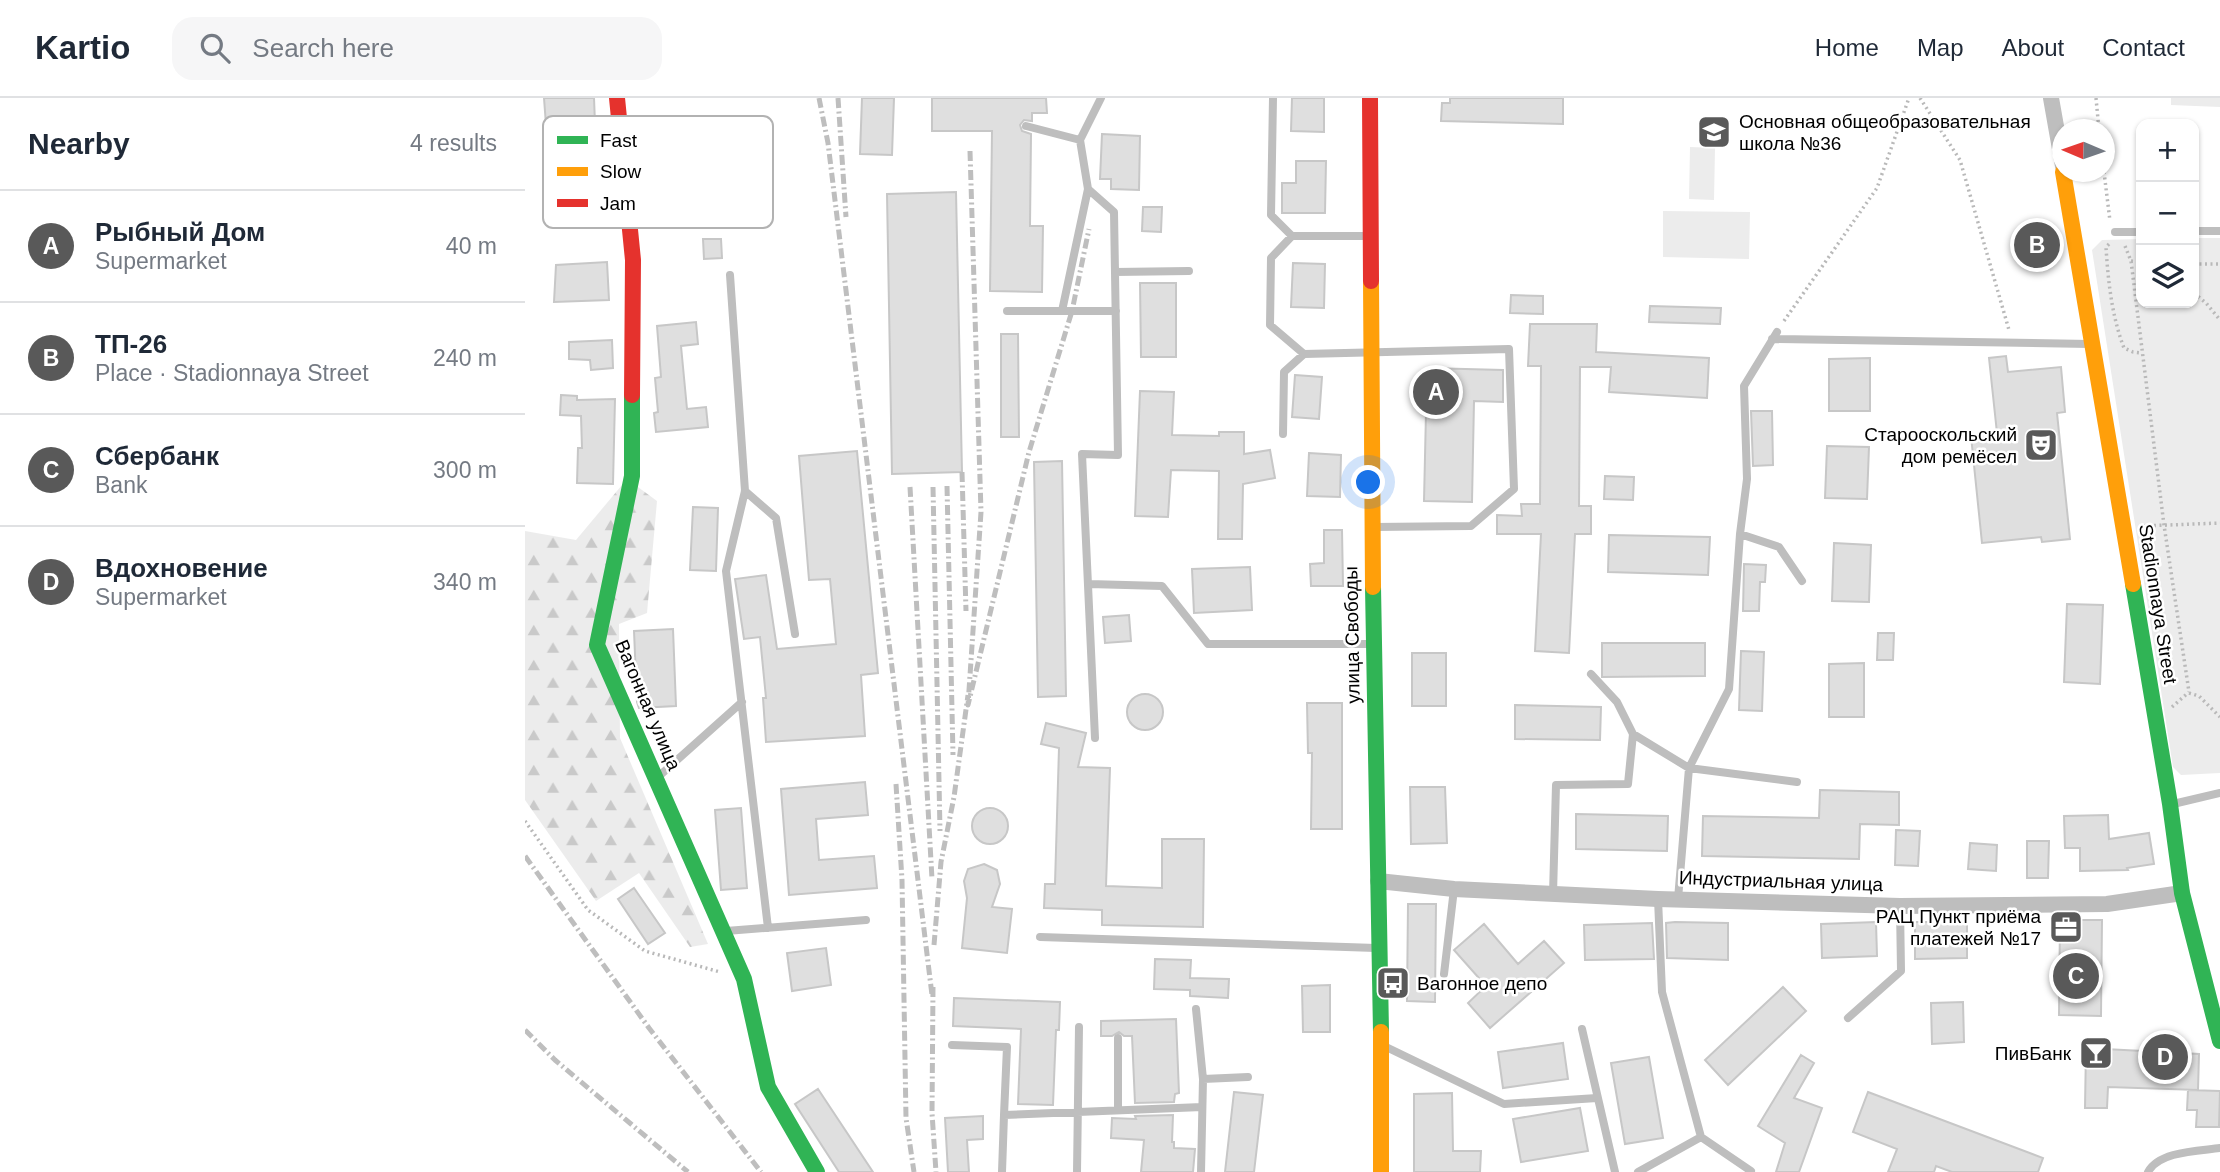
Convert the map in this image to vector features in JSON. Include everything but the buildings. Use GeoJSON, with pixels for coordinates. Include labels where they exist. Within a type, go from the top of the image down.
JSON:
{"type":"FeatureCollection","features":[{"type":"Feature","properties":{"kind":"street","name":"Вагонная улица"},"geometry":{"type":"LineString","coordinates":[[617,98],[619,116]]}},
{"type":"Feature","properties":{"kind":"street","name":"улица Свободы"},"geometry":{"type":"LineString","coordinates":[[1370,98],[1371,527],[1381,1172]]}},
{"type":"Feature","properties":{"kind":"street"},"geometry":{"type":"LineString","coordinates":[[2051,98],[2055,119]]}},
{"type":"Feature","properties":{"kind":"street","name":"Stadionnaya Street"},"geometry":{"type":"LineString","coordinates":[[2065,182],[2170,804],[2182,893],[2220,1041]]}},
{"type":"Feature","properties":{"kind":"street","name":"Вагонная улица"},"geometry":{"type":"LineString","coordinates":[[630,228],[633,260],[632,477],[597,645],[744,979],[768,1087],[817,1172]]}},
{"type":"Feature","properties":{"kind":"street","name":"Индустриальная улица"},"geometry":{"type":"LineString","coordinates":[[1378,881],[1454,889],[1553,894],[1900,906],[2107,904],[2182,893]]}},
{"type":"Feature","properties":{"kind":"lane"},"geometry":{"type":"LineString","coordinates":[[1062,311],[1089,188],[1080,140],[1101,98]]}},
{"type":"Feature","properties":{"kind":"lane"},"geometry":{"type":"LineString","coordinates":[[1273,98],[1271,215],[1292,236],[1369,236]]}},
{"type":"Feature","properties":{"kind":"lane"},"geometry":{"type":"LineString","coordinates":[[1026,126],[1080,140]]}},
{"type":"Feature","properties":{"kind":"lane"},"geometry":{"type":"LineString","coordinates":[[1089,188],[1114,212],[1118,455],[1082,454],[1095,738]]}},
{"type":"Feature","properties":{"kind":"lane"},"geometry":{"type":"LineString","coordinates":[[2199,231],[2220,231]]}},
{"type":"Feature","properties":{"kind":"lane"},"geometry":{"type":"LineString","coordinates":[[2115,232],[2136,232]]}},
{"type":"Feature","properties":{"kind":"lane"},"geometry":{"type":"LineString","coordinates":[[1292,236],[1271,258],[1270,324],[1304,354]]}},
{"type":"Feature","properties":{"kind":"lane"},"geometry":{"type":"LineString","coordinates":[[1115,272],[1189,271]]}},
{"type":"Feature","properties":{"kind":"lane"},"geometry":{"type":"LineString","coordinates":[[730,275],[745,491],[726,571],[768,928]]}},
{"type":"Feature","properties":{"kind":"lane"},"geometry":{"type":"LineString","coordinates":[[1007,311],[1116,311]]}},
{"type":"Feature","properties":{"kind":"lane"},"geometry":{"type":"LineString","coordinates":[[1678,899],[1689,768],[1729,689],[1740,534],[1747,479],[1744,386],[1775,335],[2093,344]]}},
{"type":"Feature","properties":{"kind":"lane"},"geometry":{"type":"LineString","coordinates":[[1283,434],[1285,372],[1304,354],[1509,349],[1514,489],[1471,526],[1371,527]]}},
{"type":"Feature","properties":{"kind":"lane"},"geometry":{"type":"LineString","coordinates":[[745,491],[776,518],[795,634]]}},
{"type":"Feature","properties":{"kind":"lane"},"geometry":{"type":"LineString","coordinates":[[1740,534],[1779,547],[1802,580]]}},
{"type":"Feature","properties":{"kind":"lane"},"geometry":{"type":"LineString","coordinates":[[1089,584],[1162,586],[1208,645],[1373,644]]}},
{"type":"Feature","properties":{"kind":"lane"},"geometry":{"type":"LineString","coordinates":[[1591,674],[1617,702],[1633,734],[1689,768],[1797,782]]}},
{"type":"Feature","properties":{"kind":"lane"},"geometry":{"type":"LineString","coordinates":[[656,779],[742,702]]}},
{"type":"Feature","properties":{"kind":"lane"},"geometry":{"type":"LineString","coordinates":[[1553,894],[1556,785],[1628,784],[1633,734]]}},
{"type":"Feature","properties":{"kind":"lane"},"geometry":{"type":"LineString","coordinates":[[2170,804],[2220,793]]}},
{"type":"Feature","properties":{"kind":"lane"},"geometry":{"type":"LineString","coordinates":[[1444,974],[1454,889]]}},
{"type":"Feature","properties":{"kind":"lane"},"geometry":{"type":"LineString","coordinates":[[1658,899],[1662,992],[1701,1137],[1751,1171]]}},
{"type":"Feature","properties":{"kind":"lane"},"geometry":{"type":"LineString","coordinates":[[1848,1018],[1901,971],[1900,906]]}},
{"type":"Feature","properties":{"kind":"lane"},"geometry":{"type":"LineString","coordinates":[[723,931],[866,920]]}},
{"type":"Feature","properties":{"kind":"lane"},"geometry":{"type":"LineString","coordinates":[[1040,937],[1378,948]]}},
{"type":"Feature","properties":{"kind":"lane"},"geometry":{"type":"LineString","coordinates":[[1196,1009],[1203,1079],[1201,1172]]}},
{"type":"Feature","properties":{"kind":"lane"},"geometry":{"type":"LineString","coordinates":[[1077,1172],[1079,1027]]}},
{"type":"Feature","properties":{"kind":"lane"},"geometry":{"type":"LineString","coordinates":[[1583,1029],[1615,1172]]}},
{"type":"Feature","properties":{"kind":"lane"},"geometry":{"type":"LineString","coordinates":[[1118,1038],[1118,1110]]}},
{"type":"Feature","properties":{"kind":"lane"},"geometry":{"type":"LineString","coordinates":[[952,1045],[1007,1047],[1002,1172]]}},
{"type":"Feature","properties":{"kind":"lane"},"geometry":{"type":"LineString","coordinates":[[1381,1045],[1504,1104],[1597,1098]]}},
{"type":"Feature","properties":{"kind":"lane"},"geometry":{"type":"LineString","coordinates":[[1203,1079],[1248,1077]]}},
{"type":"Feature","properties":{"kind":"lane"},"geometry":{"type":"LineString","coordinates":[[1004,1115],[1202,1107]]}},
{"type":"Feature","properties":{"kind":"lane"},"geometry":{"type":"LineString","coordinates":[[1638,1172],[1701,1137]]}},
{"type":"Feature","properties":{"kind":"lane"},"geometry":{"type":"LineString","coordinates":[[2148,1172],[2165,1157],[2220,1148]]}},
{"type":"Feature","properties":{"kind":"path"},"geometry":{"type":"LineString","coordinates":[[1775,335],[1877,188],[1909,98]]}},
{"type":"Feature","properties":{"kind":"path"},"geometry":{"type":"LineString","coordinates":[[1920,98],[1960,160],[2012,342]]}},
{"type":"Feature","properties":{"kind":"path"},"geometry":{"type":"LineString","coordinates":[[2096,98],[2098,119]]}},
{"type":"Feature","properties":{"kind":"path"},"geometry":{"type":"LineString","coordinates":[[2105,182],[2109,220],[2125,245],[2131,261],[2164,525],[2189,692],[2199,696],[2220,717]]}},
{"type":"Feature","properties":{"kind":"path"},"geometry":{"type":"LineString","coordinates":[[2115,232],[2106,247],[2116,328],[2124,348],[2142,353]]}},
{"type":"Feature","properties":{"kind":"path"},"geometry":{"type":"LineString","coordinates":[[2131,261],[2136,262]]}},
{"type":"Feature","properties":{"kind":"path"},"geometry":{"type":"LineString","coordinates":[[2199,264],[2220,264]]}},
{"type":"Feature","properties":{"kind":"path"},"geometry":{"type":"LineString","coordinates":[[2199,297],[2220,320]]}},
{"type":"Feature","properties":{"kind":"path"},"geometry":{"type":"LineString","coordinates":[[2124,527],[2220,523]]}},
{"type":"Feature","properties":{"kind":"path"},"geometry":{"type":"LineString","coordinates":[[525,821],[588,911],[645,951],[744,979]]}},
{"type":"Feature","properties":{"kind":"green space"},"geometry":{"type":"Polygon","coordinates":[[[2171,98],[2220,98],[2220,107],[2171,105],[2171,98]]]}},
{"type":"Feature","properties":{"kind":"green space"},"geometry":{"type":"Polygon","coordinates":[[[1690,147],[1715,148],[1714,200],[1689,199],[1690,147]]]}},
{"type":"Feature","properties":{"kind":"green space"},"geometry":{"type":"Polygon","coordinates":[[[1663,211],[1750,212],[1749,259],[1663,257],[1663,211]]]}},
{"type":"Feature","properties":{"kind":"green space"},"geometry":{"type":"Polygon","coordinates":[[[2199,238],[2220,238],[2220,773],[2181,775],[2173,767],[2092,250],[2102,240],[2136,239],[2136,308],[2199,308],[2199,238]]]}},
{"type":"Feature","properties":{"kind":"green space"},"geometry":{"type":"Polygon","coordinates":[[[627,479],[657,501],[647,613],[619,624],[620,738],[708,944],[690,947],[639,873],[596,901],[525,800],[525,531],[576,540],[627,479]]]}},
{"type":"Feature","properties":{"kind":"railway"},"geometry":{"type":"LineString","coordinates":[[819,98],[828,143],[932,995]]}},
{"type":"Feature","properties":{"kind":"railway"},"geometry":{"type":"LineString","coordinates":[[838,98],[846,217]]}},
{"type":"Feature","properties":{"kind":"railway"},"geometry":{"type":"LineString","coordinates":[[970,151],[981,512],[968,705],[1029,452],[1072,311],[1089,229]]}},
{"type":"Feature","properties":{"kind":"railway"},"geometry":{"type":"LineString","coordinates":[[962,472],[966,611]]}},
{"type":"Feature","properties":{"kind":"railway"},"geometry":{"type":"LineString","coordinates":[[947,486],[953,755]]}},
{"type":"Feature","properties":{"kind":"railway"},"geometry":{"type":"LineString","coordinates":[[910,487],[932,879]]}},
{"type":"Feature","properties":{"kind":"railway"},"geometry":{"type":"LineString","coordinates":[[933,487],[940,831]]}},
{"type":"Feature","properties":{"kind":"railway"},"geometry":{"type":"LineString","coordinates":[[934,945],[941,862],[954,797],[968,695]]}},
{"type":"Feature","properties":{"kind":"railway"},"geometry":{"type":"LineString","coordinates":[[896,784],[902,880],[906,1118],[914,1172]]}},
{"type":"Feature","properties":{"kind":"railway"},"geometry":{"type":"LineString","coordinates":[[525,856],[649,1028],[761,1172]]}},
{"type":"Feature","properties":{"kind":"railway"},"geometry":{"type":"LineString","coordinates":[[933,987],[932,1113],[936,1172]]}},
{"type":"Feature","properties":{"kind":"railway"},"geometry":{"type":"LineString","coordinates":[[525,1030],[555,1060],[688,1172]]}},
{"type":"Feature","properties":{"kind":"traffic: fast"},"geometry":{"type":"LineString","coordinates":[[632,395],[632,476],[597,645],[744,979],[768,1087],[817,1172]]}},
{"type":"Feature","properties":{"kind":"traffic: fast"},"geometry":{"type":"LineString","coordinates":[[2133,584],[2182,893],[2220,1041]]}},
{"type":"Feature","properties":{"kind":"traffic: fast"},"geometry":{"type":"LineString","coordinates":[[1373,587],[1381,1032]]}},
{"type":"Feature","properties":{"kind":"traffic: slow"},"geometry":{"type":"LineString","coordinates":[[2065,182],[2133,584]]}},
{"type":"Feature","properties":{"kind":"traffic: slow"},"geometry":{"type":"LineString","coordinates":[[1371,281],[1373,587]]}},
{"type":"Feature","properties":{"kind":"traffic: slow"},"geometry":{"type":"LineString","coordinates":[[1381,1032],[1381,1172]]}},
{"type":"Feature","properties":{"kind":"traffic: jam"},"geometry":{"type":"LineString","coordinates":[[617,98],[619,116]]}},
{"type":"Feature","properties":{"kind":"traffic: jam"},"geometry":{"type":"LineString","coordinates":[[1370,98],[1371,281]]}},
{"type":"Feature","properties":{"kind":"traffic: jam"},"geometry":{"type":"LineString","coordinates":[[630,228],[633,260],[632,395]]}},
{"type":"Feature","properties":{"kind":"place","name":"Основная общеобразовательная школа №36"},"geometry":{"type":"Point","coordinates":[1714,132]}},
{"type":"Feature","properties":{"kind":"place","name":"ТП-26"},"geometry":{"type":"Point","coordinates":[2037,245]}},
{"type":"Feature","properties":{"kind":"place","name":"Рыбный Дом"},"geometry":{"type":"Point","coordinates":[1436,392]}},
{"type":"Feature","properties":{"kind":"place","name":"Старооскольский дом ремёсел"},"geometry":{"type":"Point","coordinates":[2041,445]}},
{"type":"Feature","properties":{"kind":"place","name":"РАЦ Пункт приёма платежей №17"},"geometry":{"type":"Point","coordinates":[2066,927]}},
{"type":"Feature","properties":{"kind":"place","name":"Сбербанк"},"geometry":{"type":"Point","coordinates":[2076,976]}},
{"type":"Feature","properties":{"kind":"place","name":"Вагонное депо"},"geometry":{"type":"Point","coordinates":[1393,983]}},
{"type":"Feature","properties":{"kind":"place","name":"ПивБанк"},"geometry":{"type":"Point","coordinates":[2096,1053]}},
{"type":"Feature","properties":{"kind":"place","name":"Вдохновение"},"geometry":{"type":"Point","coordinates":[2165,1057]}}]}
